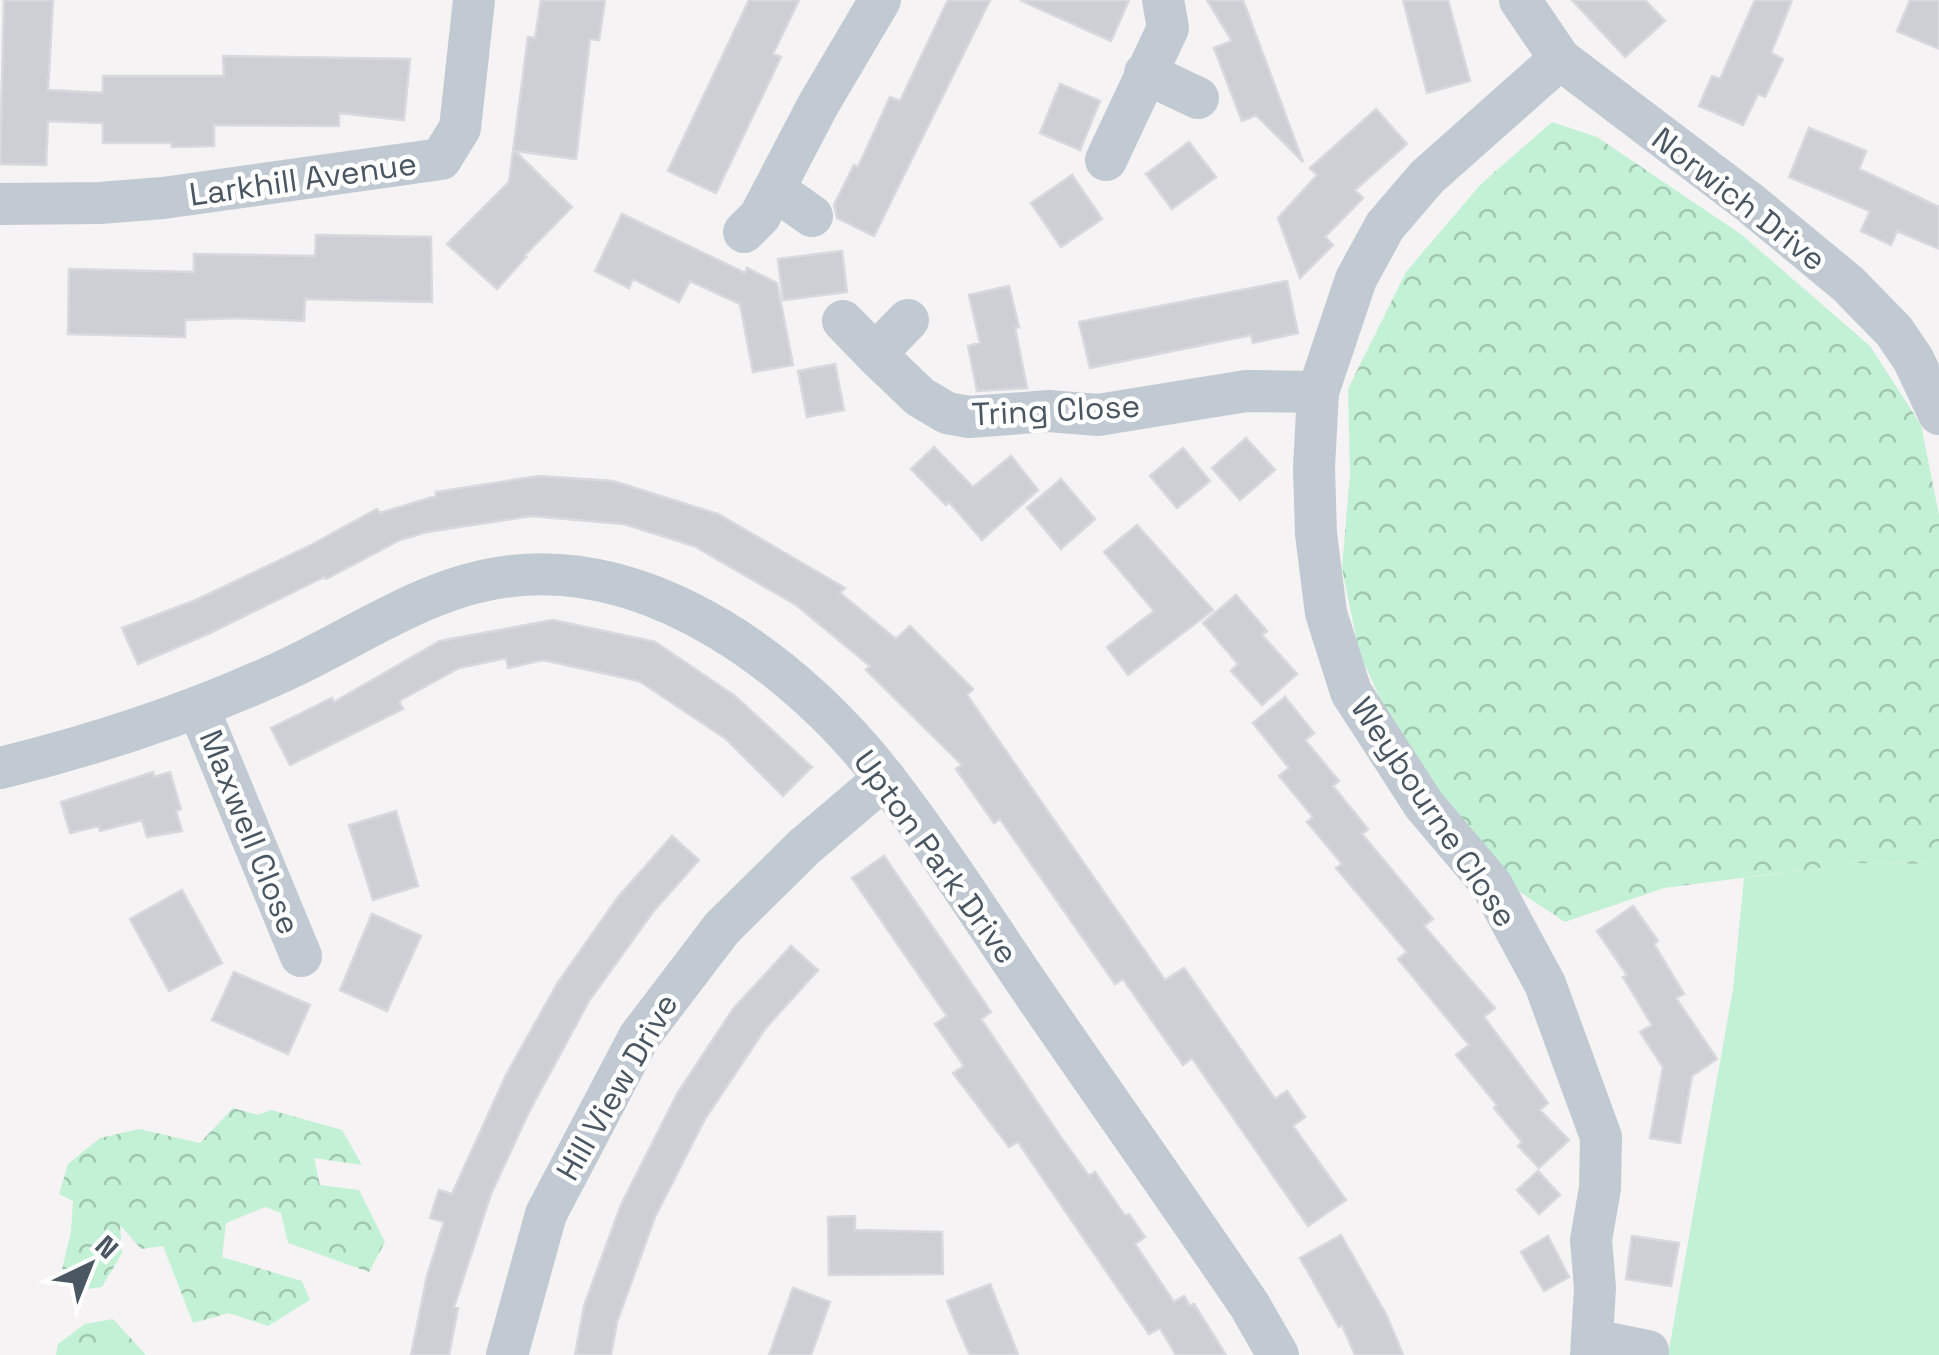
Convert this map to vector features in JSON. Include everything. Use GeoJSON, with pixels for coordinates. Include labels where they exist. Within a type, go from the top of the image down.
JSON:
{"type":"FeatureCollection","features":[{"type":"Feature","properties":{"kind":"street","name":"Larkhill Avenue"},"geometry":{"type":"LineString","coordinates":[[0,204],[100,204],[163,198],[441,159],[460,128],[474,0]]}},
{"type":"Feature","properties":{"kind":"street"},"geometry":{"type":"LineString","coordinates":[[744,232],[760,216],[818,105],[880,0]]}},
{"type":"Feature","properties":{"kind":"street"},"geometry":{"type":"LineString","coordinates":[[1106,160],[1168,28],[1163,0]]}},
{"type":"Feature","properties":{"kind":"street","name":"Norwich Drive"},"geometry":{"type":"LineString","coordinates":[[1520,0],[1560,59],[1750,203],[1848,284],[1894,331],[1926,349],[1939,414]]}},
{"type":"Feature","properties":{"kind":"street","name":"Weybourne Close"},"geometry":{"type":"LineString","coordinates":[[1560,59],[1427,178],[1385,226],[1356,279],[1318,392],[1316,534],[1326,613],[1351,692],[1424,805],[1491,884],[1545,984],[1601,1137],[1600,1188],[1591,1240],[1595,1288],[1592,1347],[1648,1351]]}},
{"type":"Feature","properties":{"kind":"street"},"geometry":{"type":"LineString","coordinates":[[1144,73],[1198,98]]}},
{"type":"Feature","properties":{"kind":"street"},"geometry":{"type":"LineString","coordinates":[[774,190],[812,216]]}},
{"type":"Feature","properties":{"kind":"street"},"geometry":{"type":"LineString","coordinates":[[875,354],[908,320]]}},
{"type":"Feature","properties":{"kind":"street","name":"Tring Close"},"geometry":{"type":"LineString","coordinates":[[843,321],[920,397],[947,413],[969,417],[1049,411],[1098,415],[1246,391],[1318,392]]}},
{"type":"Feature","properties":{"kind":"street","name":"Upton Park Drive"},"geometry":{"type":"LineString","coordinates":[[0,768],[70,751],[198,707],[280,672],[437,594],[505,576],[598,579],[632,588],[690,612],[796,684],[885,778],[1250,1306],[1278,1355]]}},
{"type":"Feature","properties":{"kind":"street","name":"Maxwell Close"},"geometry":{"type":"LineString","coordinates":[[198,707],[301,956]]}},
{"type":"Feature","properties":{"kind":"street","name":"Hill View Drive"},"geometry":{"type":"LineString","coordinates":[[507,1355],[546,1214],[639,1036],[722,928],[804,847],[885,778]]}},
{"type":"Feature","properties":{"kind":"green space"},"geometry":{"type":"Polygon","coordinates":[[[1552,122],[1597,137],[1742,235],[1870,346],[1921,425],[1939,515],[1939,864],[1857,863],[1664,888],[1565,922],[1514,888],[1440,797],[1395,731],[1359,652],[1342,568],[1350,473],[1348,389],[1406,272],[1481,184],[1552,122]]]}},
{"type":"Feature","properties":{"kind":"green space"},"geometry":{"type":"Polygon","coordinates":[[[1857,863],[1939,864],[1939,1355],[1668,1355],[1733,989],[1744,878],[1857,863]]]}},
{"type":"Feature","properties":{"kind":"green space"},"geometry":{"type":"Polygon","coordinates":[[[233,1108],[258,1115],[271,1110],[342,1130],[362,1165],[314,1158],[320,1185],[359,1190],[385,1242],[369,1272],[288,1243],[281,1213],[265,1207],[226,1223],[222,1257],[302,1281],[310,1300],[268,1326],[229,1313],[193,1323],[163,1246],[141,1249],[120,1225],[122,1253],[102,1287],[75,1291],[62,1269],[73,1201],[59,1194],[68,1164],[100,1138],[139,1129],[200,1143],[233,1108]]]}},
{"type":"Feature","properties":{"kind":"green space"},"geometry":{"type":"Polygon","coordinates":[[[113,1319],[146,1355],[56,1355],[58,1344],[85,1324],[113,1319]]]}},
{"type":"Feature","properties":{"kind":"building"},"geometry":{"type":"Polygon","coordinates":[[[4,0],[53,0],[48,90],[103,93],[103,76],[224,76],[223,56],[410,59],[404,120],[339,113],[339,126],[214,125],[214,146],[172,147],[172,143],[103,143],[103,123],[48,121],[46,165],[0,164],[4,0]]]}},
{"type":"Feature","properties":{"kind":"building"},"geometry":{"type":"Polygon","coordinates":[[[541,0],[605,0],[599,40],[590,39],[576,159],[515,151],[572,207],[497,289],[447,244],[509,182],[528,37],[535,38],[541,0]]]}},
{"type":"Feature","properties":{"kind":"building"},"geometry":{"type":"Polygon","coordinates":[[[749,0],[799,0],[773,54],[781,57],[716,193],[668,171],[749,0]]]}},
{"type":"Feature","properties":{"kind":"building"},"geometry":{"type":"Polygon","coordinates":[[[948,0],[990,0],[874,236],[837,218],[834,205],[854,165],[858,167],[890,97],[900,101],[948,0]]]}},
{"type":"Feature","properties":{"kind":"building"},"geometry":{"type":"Polygon","coordinates":[[[1020,0],[1129,0],[1111,41],[1020,0]]]}},
{"type":"Feature","properties":{"kind":"building"},"geometry":{"type":"Polygon","coordinates":[[[1207,0],[1243,0],[1303,162],[1256,115],[1242,121],[1214,48],[1232,41],[1207,0]]]}},
{"type":"Feature","properties":{"kind":"building"},"geometry":{"type":"Polygon","coordinates":[[[1403,0],[1448,0],[1470,81],[1427,93],[1403,0]]]}},
{"type":"Feature","properties":{"kind":"building"},"geometry":{"type":"Polygon","coordinates":[[[1572,0],[1645,0],[1665,21],[1625,57],[1572,0]]]}},
{"type":"Feature","properties":{"kind":"building"},"geometry":{"type":"Polygon","coordinates":[[[1755,0],[1792,0],[1771,53],[1783,59],[1765,97],[1758,94],[1743,125],[1699,106],[1712,76],[1720,79],[1755,0]]]}},
{"type":"Feature","properties":{"kind":"building"},"geometry":{"type":"Polygon","coordinates":[[[1910,0],[1939,0],[1939,49],[1897,31],[1910,0]]]}},
{"type":"Feature","properties":{"kind":"building"},"geometry":{"type":"Polygon","coordinates":[[[1060,84],[1100,101],[1080,150],[1040,133],[1060,84]]]}},
{"type":"Feature","properties":{"kind":"building"},"geometry":{"type":"Polygon","coordinates":[[[1376,109],[1407,144],[1355,190],[1363,198],[1325,237],[1333,245],[1300,278],[1278,218],[1317,175],[1310,168],[1376,109]]]}},
{"type":"Feature","properties":{"kind":"building"},"geometry":{"type":"Polygon","coordinates":[[[1809,128],[1866,151],[1859,169],[1939,207],[1939,249],[1897,231],[1891,245],[1861,231],[1870,211],[1789,177],[1809,128]]]}},
{"type":"Feature","properties":{"kind":"building"},"geometry":{"type":"Polygon","coordinates":[[[1189,142],[1216,177],[1172,209],[1146,174],[1189,142]]]}},
{"type":"Feature","properties":{"kind":"building"},"geometry":{"type":"Polygon","coordinates":[[[1072,175],[1102,219],[1061,247],[1031,203],[1072,175]]]}},
{"type":"Feature","properties":{"kind":"building"},"geometry":{"type":"Polygon","coordinates":[[[622,214],[745,273],[747,268],[777,283],[793,365],[753,372],[740,304],[690,281],[679,302],[633,279],[629,288],[595,271],[622,214]]]}},
{"type":"Feature","properties":{"kind":"building"},"geometry":{"type":"Polygon","coordinates":[[[316,235],[431,237],[432,302],[305,299],[304,321],[185,320],[185,337],[68,334],[69,269],[194,272],[194,254],[315,256],[316,235]]]}},
{"type":"Feature","properties":{"kind":"building"},"geometry":{"type":"Polygon","coordinates":[[[842,251],[847,292],[783,300],[778,259],[842,251]]]}},
{"type":"Feature","properties":{"kind":"building"},"geometry":{"type":"Polygon","coordinates":[[[1287,281],[1298,333],[1253,343],[1251,335],[1090,368],[1079,322],[1287,281]]]}},
{"type":"Feature","properties":{"kind":"building"},"geometry":{"type":"Polygon","coordinates":[[[1009,286],[1027,388],[977,391],[968,346],[980,343],[969,295],[1009,286]]]}},
{"type":"Feature","properties":{"kind":"building"},"geometry":{"type":"Polygon","coordinates":[[[835,364],[844,410],[807,417],[798,371],[835,364]]]}},
{"type":"Feature","properties":{"kind":"building"},"geometry":{"type":"Polygon","coordinates":[[[1246,438],[1275,470],[1240,500],[1212,468],[1246,438]]]}},
{"type":"Feature","properties":{"kind":"building"},"geometry":{"type":"Polygon","coordinates":[[[934,447],[973,487],[1011,456],[1038,490],[982,540],[949,502],[946,505],[911,469],[934,447]]]}},
{"type":"Feature","properties":{"kind":"building"},"geometry":{"type":"Polygon","coordinates":[[[1183,448],[1210,481],[1177,508],[1150,476],[1183,448]]]}},
{"type":"Feature","properties":{"kind":"building"},"geometry":{"type":"Polygon","coordinates":[[[539,476],[613,481],[718,514],[845,588],[840,593],[896,639],[910,626],[973,689],[967,695],[1165,980],[1184,968],[1275,1099],[1287,1091],[1305,1117],[1293,1126],[1346,1200],[1308,1226],[1192,1058],[1183,1065],[1123,979],[1115,984],[1000,819],[994,823],[956,769],[962,765],[866,670],[870,666],[796,605],[694,546],[624,524],[531,516],[427,532],[400,540],[326,579],[138,664],[122,628],[196,600],[377,509],[380,513],[436,496],[436,492],[539,476]]]}},
{"type":"Feature","properties":{"kind":"building"},"geometry":{"type":"Polygon","coordinates":[[[1061,479],[1095,519],[1061,549],[1027,508],[1061,479]]]}},
{"type":"Feature","properties":{"kind":"building"},"geometry":{"type":"Polygon","coordinates":[[[1137,525],[1213,610],[1128,675],[1107,647],[1154,611],[1104,552],[1137,525]]]}},
{"type":"Feature","properties":{"kind":"building"},"geometry":{"type":"Polygon","coordinates":[[[1236,595],[1267,631],[1262,635],[1297,674],[1262,705],[1231,671],[1238,664],[1203,623],[1236,595]]]}},
{"type":"Feature","properties":{"kind":"building"},"geometry":{"type":"Polygon","coordinates":[[[553,620],[655,642],[735,696],[812,767],[783,796],[726,739],[639,681],[543,660],[508,668],[506,658],[459,668],[399,701],[403,709],[290,765],[271,728],[332,698],[334,702],[440,641],[553,620]]]}},
{"type":"Feature","properties":{"kind":"building"},"geometry":{"type":"Polygon","coordinates":[[[1285,697],[1314,733],[1305,740],[1339,781],[1333,786],[1368,829],[1362,834],[1433,919],[1424,926],[1495,1008],[1484,1017],[1548,1103],[1540,1110],[1569,1140],[1539,1168],[1518,1146],[1522,1142],[1494,1108],[1497,1105],[1456,1055],[1469,1045],[1398,959],[1407,952],[1336,868],[1342,864],[1307,822],[1313,817],[1279,776],[1289,768],[1253,723],[1285,697]]]}},
{"type":"Feature","properties":{"kind":"building"},"geometry":{"type":"Polygon","coordinates":[[[153,772],[154,777],[170,772],[181,809],[176,811],[182,831],[147,837],[142,820],[100,831],[99,826],[70,833],[61,802],[153,772]]]}},
{"type":"Feature","properties":{"kind":"building"},"geometry":{"type":"Polygon","coordinates":[[[396,811],[418,886],[373,900],[349,825],[396,811]]]}},
{"type":"Feature","properties":{"kind":"building"},"geometry":{"type":"Polygon","coordinates":[[[672,836],[699,860],[653,912],[589,1001],[529,1112],[491,1194],[454,1307],[458,1308],[449,1355],[411,1355],[427,1276],[444,1222],[430,1218],[439,1190],[452,1194],[506,1075],[557,984],[618,897],[672,836]]]}},
{"type":"Feature","properties":{"kind":"building"},"geometry":{"type":"Polygon","coordinates":[[[884,856],[991,1012],[981,1019],[1058,1133],[1089,1176],[1095,1172],[1125,1216],[1129,1214],[1145,1237],[1135,1244],[1174,1302],[1184,1296],[1190,1306],[1194,1304],[1226,1355],[1176,1355],[1160,1328],[1149,1334],[1018,1142],[1009,1147],[953,1073],[964,1066],[935,1024],[947,1016],[852,878],[884,856]]]}},
{"type":"Feature","properties":{"kind":"building"},"geometry":{"type":"Polygon","coordinates":[[[182,890],[222,963],[169,991],[130,919],[182,890]]]}},
{"type":"Feature","properties":{"kind":"building"},"geometry":{"type":"Polygon","coordinates":[[[1633,906],[1658,941],[1654,944],[1684,994],[1676,998],[1717,1059],[1692,1076],[1680,1143],[1650,1138],[1663,1067],[1640,1032],[1652,1025],[1623,977],[1627,975],[1597,931],[1633,906]]]}},
{"type":"Feature","properties":{"kind":"building"},"geometry":{"type":"Polygon","coordinates":[[[372,914],[421,936],[387,1011],[340,990],[372,914]]]}},
{"type":"Feature","properties":{"kind":"building"},"geometry":{"type":"Polygon","coordinates":[[[791,946],[818,970],[765,1029],[705,1119],[655,1217],[617,1322],[611,1355],[575,1355],[584,1306],[621,1205],[677,1094],[733,1009],[791,946]]]}},
{"type":"Feature","properties":{"kind":"building"},"geometry":{"type":"Polygon","coordinates":[[[234,972],[310,1005],[288,1054],[212,1020],[234,972]]]}},
{"type":"Feature","properties":{"kind":"building"},"geometry":{"type":"Polygon","coordinates":[[[1538,1171],[1560,1195],[1539,1214],[1517,1190],[1538,1171]]]}},
{"type":"Feature","properties":{"kind":"building"},"geometry":{"type":"Polygon","coordinates":[[[855,1216],[855,1230],[942,1232],[943,1274],[829,1275],[828,1217],[855,1216]]]}},
{"type":"Feature","properties":{"kind":"building"},"geometry":{"type":"Polygon","coordinates":[[[1341,1235],[1387,1316],[1403,1355],[1355,1355],[1342,1325],[1339,1327],[1300,1258],[1341,1235]]]}},
{"type":"Feature","properties":{"kind":"building"},"geometry":{"type":"Polygon","coordinates":[[[1548,1236],[1569,1277],[1544,1291],[1521,1252],[1548,1236]]]}},
{"type":"Feature","properties":{"kind":"building"},"geometry":{"type":"Polygon","coordinates":[[[1632,1236],[1679,1243],[1671,1286],[1626,1279],[1632,1236]]]}},
{"type":"Feature","properties":{"kind":"building"},"geometry":{"type":"Polygon","coordinates":[[[990,1284],[1018,1355],[970,1355],[947,1301],[990,1284]]]}},
{"type":"Feature","properties":{"kind":"building"},"geometry":{"type":"Polygon","coordinates":[[[793,1288],[830,1302],[811,1355],[769,1355],[793,1288]]]}}]}
